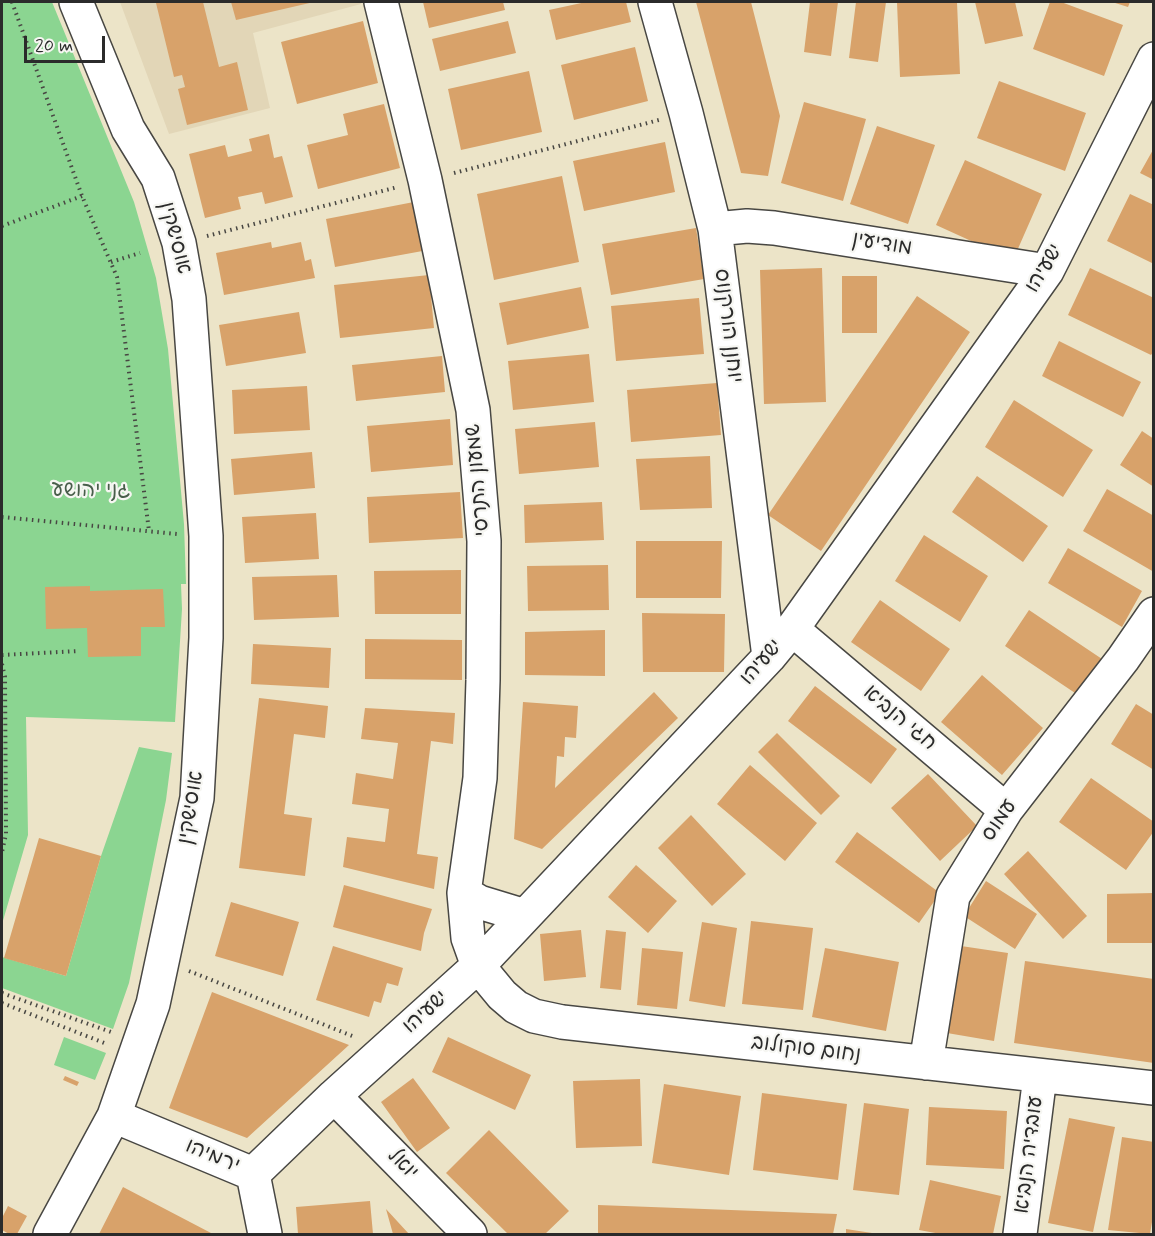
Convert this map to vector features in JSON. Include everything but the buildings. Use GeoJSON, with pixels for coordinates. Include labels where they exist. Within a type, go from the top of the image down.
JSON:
{"type":"FeatureCollection","features":[{"type":"Feature","properties":{"kind":"street","name":"אוסישקין"},"geometry":{"type":"LineString","coordinates":[[50,1234],[114,1116],[153,1004],[197,798],[206,638],[206,536],[189,299],[179,243],[158,178],[128,129],[76,2]]}},
{"type":"Feature","properties":{"kind":"street","name":"שמעון התרסי"},"geometry":{"type":"LineString","coordinates":[[381,2],[425,180],[473,410],[484,541],[483,680],[480,778],[464,892],[468,938],[478,966]]}},
{"type":"Feature","properties":{"kind":"street","name":"יוחנן הורקנוס"},"geometry":{"type":"LineString","coordinates":[[655,2],[715,229],[769,657]]}},
{"type":"Feature","properties":{"kind":"street","name":"ישעיהו"},"geometry":{"type":"LineString","coordinates":[[253,1174],[334,1096],[478,966],[769,657],[792,629],[1047,271],[1154,59]]}},
{"type":"Feature","properties":{"kind":"street","name":"מודיעין"},"geometry":{"type":"LineString","coordinates":[[715,229],[747,226],[774,228],[1047,271]]}},
{"type":"Feature","properties":{"kind":"street","name":"עמוס"},"geometry":{"type":"LineString","coordinates":[[926,1063],[953,896],[1006,810],[1123,660],[1154,614]]}},
{"type":"Feature","properties":{"kind":"street","name":"חגי הנביא"},"geometry":{"type":"LineString","coordinates":[[792,629],[1006,810]]}},
{"type":"Feature","properties":{"kind":"street"},"geometry":{"type":"LineString","coordinates":[[464,892],[479,902],[525,916]]}},
{"type":"Feature","properties":{"kind":"street","name":"נחום סוקולוב"},"geometry":{"type":"LineString","coordinates":[[478,966],[502,995],[516,1007],[534,1016],[562,1022],[1154,1088]]}},
{"type":"Feature","properties":{"kind":"street","name":"עובדיה הנביא"},"geometry":{"type":"LineString","coordinates":[[1020,1234],[1040,1076]]}},
{"type":"Feature","properties":{"kind":"street","name":"יואל"},"geometry":{"type":"LineString","coordinates":[[334,1096],[470,1234]]}},
{"type":"Feature","properties":{"kind":"street","name":"ירמיהו"},"geometry":{"type":"LineString","coordinates":[[114,1116],[253,1174],[265,1234]]}},
{"type":"Feature","properties":{"kind":"path"},"geometry":{"type":"LineString","coordinates":[[12,2],[82,196],[117,277],[149,531]]}},
{"type":"Feature","properties":{"kind":"path"},"geometry":{"type":"LineString","coordinates":[[2,226],[82,196]]}},
{"type":"Feature","properties":{"kind":"path"},"geometry":{"type":"LineString","coordinates":[[111,262],[140,254]]}},
{"type":"Feature","properties":{"kind":"path"},"geometry":{"type":"LineString","coordinates":[[2,517],[206,536]]}},
{"type":"Feature","properties":{"kind":"path"},"geometry":{"type":"LineString","coordinates":[[2,655],[79,651]]}},
{"type":"Feature","properties":{"kind":"path"},"geometry":{"type":"LineString","coordinates":[[2,664],[5,677],[6,834],[2,852]]}},
{"type":"Feature","properties":{"kind":"path"},"geometry":{"type":"LineString","coordinates":[[162,960],[386,1049]]}},
{"type":"Feature","properties":{"kind":"path"},"geometry":{"type":"LineString","coordinates":[[2,993],[137,1048]]}},
{"type":"Feature","properties":{"kind":"path"},"geometry":{"type":"LineString","coordinates":[[2,1003],[137,1048]]}},
{"type":"Feature","properties":{"kind":"shaded area"},"geometry":{"type":"Polygon","coordinates":[[[120,2],[361,2],[361,4],[253,33],[270,108],[169,134],[120,2]]]}},
{"type":"Feature","properties":{"kind":"green space","name":"גני יהושע"},"geometry":{"type":"Polygon","coordinates":[[[2,2],[52,2],[134,202],[156,278],[168,349],[184,524],[186,584],[181,584],[182,609],[175,722],[26,717],[28,835],[2,924],[2,2]]]}},
{"type":"Feature","properties":{"kind":"green space"},"geometry":{"type":"Polygon","coordinates":[[[139,747],[172,753],[166,800],[129,983],[113,1029],[2,988],[2,957],[66,976],[101,856],[139,747]]]}},
{"type":"Feature","properties":{"kind":"green space"},"geometry":{"type":"Polygon","coordinates":[[[64,1037],[106,1053],[95,1080],[54,1065],[64,1037]]]}}]}
